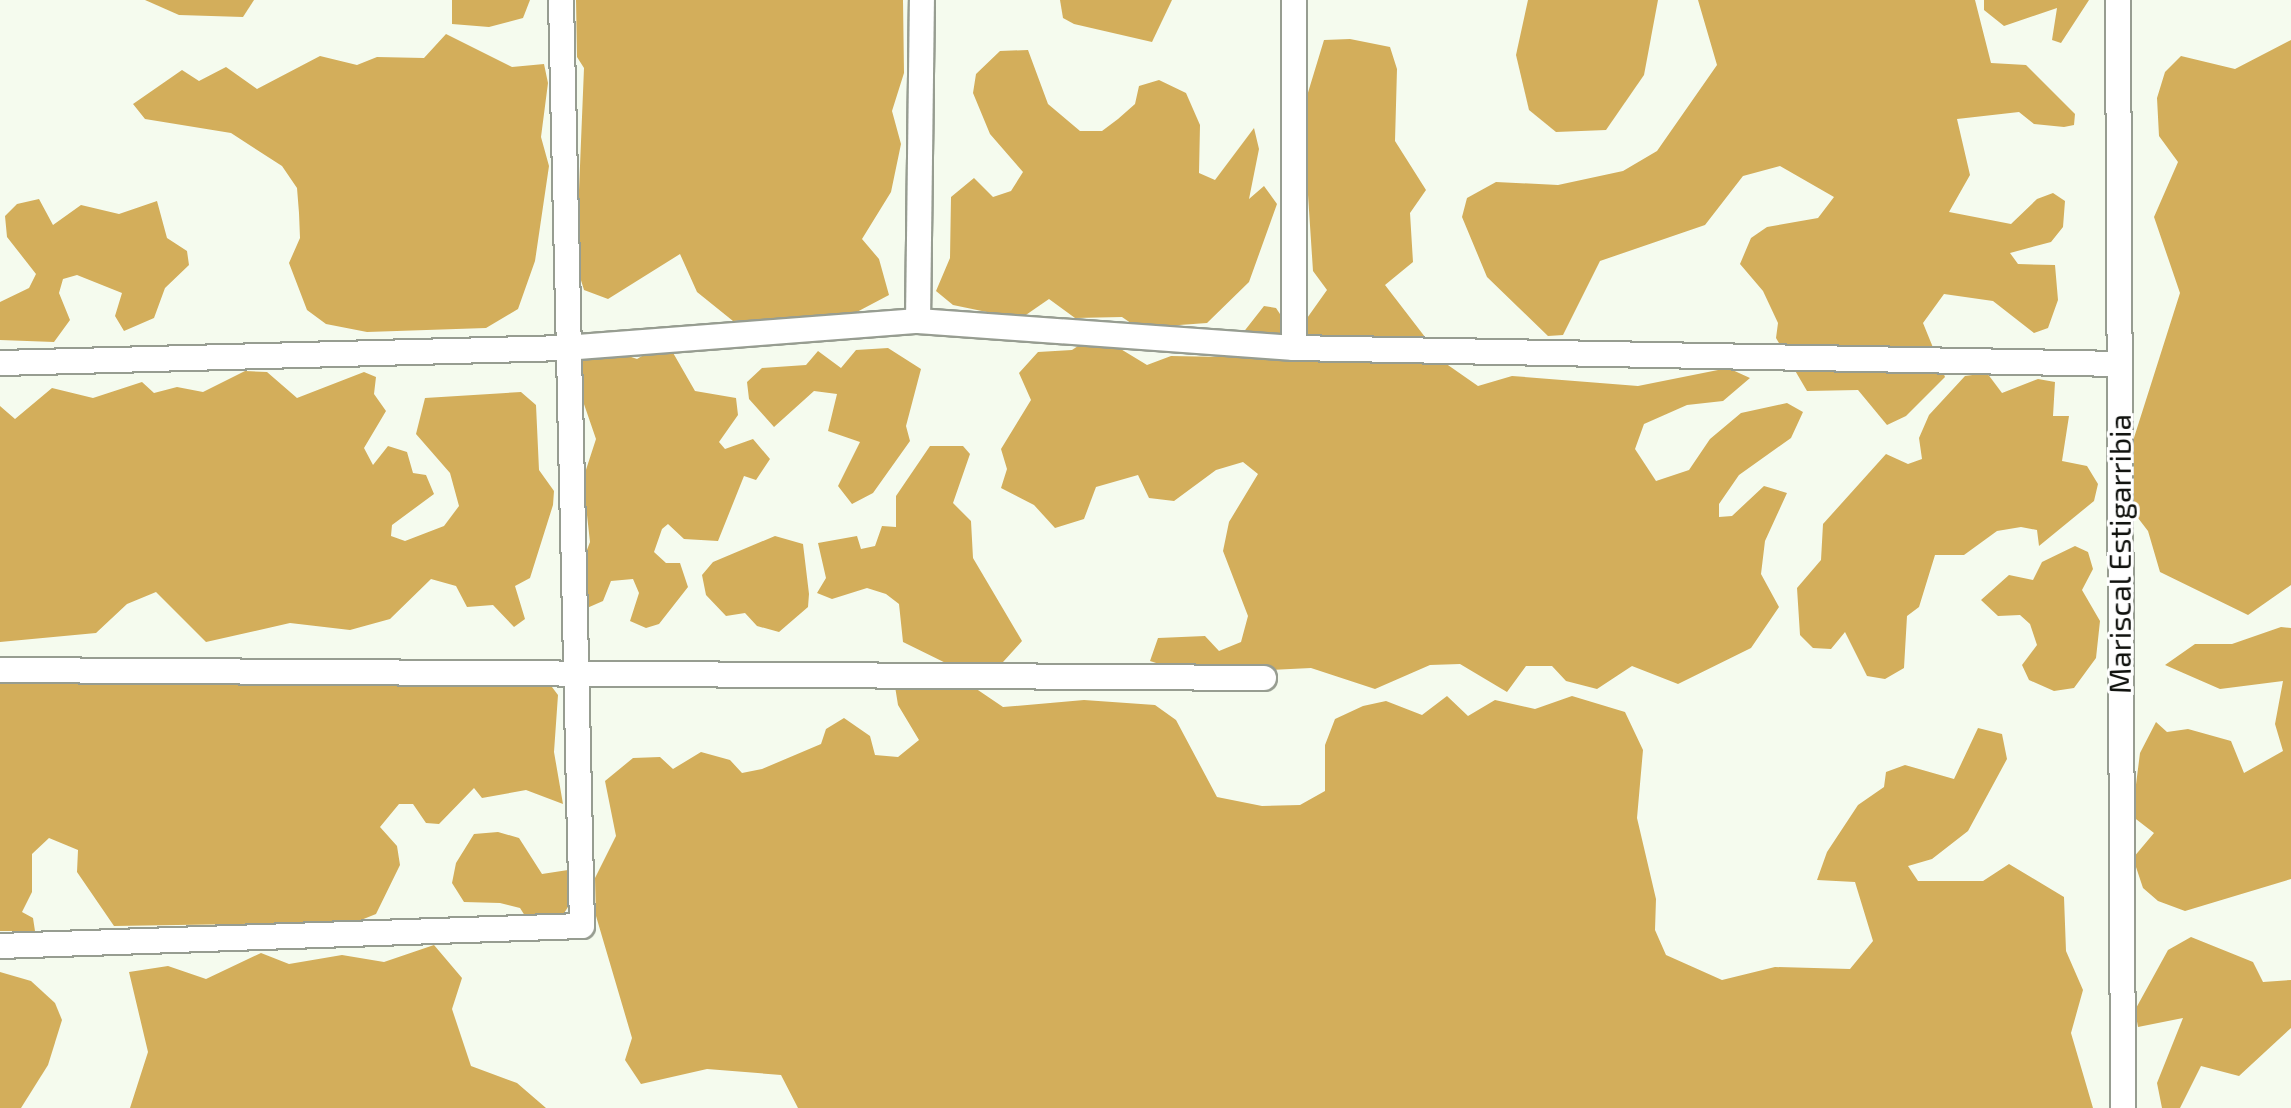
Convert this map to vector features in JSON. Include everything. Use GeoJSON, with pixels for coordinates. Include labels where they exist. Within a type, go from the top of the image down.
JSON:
{"type":"FeatureCollection","features":[{"type":"Feature","properties":{"kind":"street"},"geometry":{"type":"LineString","coordinates":[[0,946],[582,926],[565,348],[561,0]]}},
{"type":"Feature","properties":{"kind":"street"},"geometry":{"type":"LineString","coordinates":[[918,321],[922,0]]}},
{"type":"Feature","properties":{"kind":"street"},"geometry":{"type":"LineString","coordinates":[[1294,0],[1294,348]]}},
{"type":"Feature","properties":{"kind":"street","name":"Mariscal Estigarribia"},"geometry":{"type":"LineString","coordinates":[[2118,0],[2123,1108]]}},
{"type":"Feature","properties":{"kind":"street"},"geometry":{"type":"LineString","coordinates":[[0,363],[565,348],[918,321],[1294,348],[2118,364]]}},
{"type":"Feature","properties":{"kind":"street"},"geometry":{"type":"LineString","coordinates":[[0,670],[1264,678]]}},
{"type":"Feature","properties":{"kind":"shaded area"},"geometry":{"type":"Polygon","coordinates":[[[145,0],[254,0],[243,17],[179,15],[145,0]]]}},
{"type":"Feature","properties":{"kind":"shaded area"},"geometry":{"type":"Polygon","coordinates":[[[452,0],[530,0],[523,18],[489,27],[452,24],[452,0]]]}},
{"type":"Feature","properties":{"kind":"shaded area"},"geometry":{"type":"Polygon","coordinates":[[[576,0],[903,0],[904,73],[892,111],[901,144],[891,192],[862,239],[879,259],[889,295],[853,314],[733,321],[697,292],[680,254],[608,299],[584,290],[576,264],[584,68],[577,57],[576,0]]]}},
{"type":"Feature","properties":{"kind":"shaded area"},"geometry":{"type":"Polygon","coordinates":[[[1060,0],[1172,0],[1152,42],[1074,24],[1063,18],[1060,0]]]}},
{"type":"Feature","properties":{"kind":"shaded area"},"geometry":{"type":"Polygon","coordinates":[[[1528,0],[1658,0],[1644,75],[1606,130],[1556,132],[1529,110],[1516,55],[1528,0]]]}},
{"type":"Feature","properties":{"kind":"shaded area"},"geometry":{"type":"Polygon","coordinates":[[[1698,0],[1975,0],[1991,63],[2026,65],[2075,114],[2074,125],[2064,127],[2034,124],[2019,112],[1957,119],[1970,175],[1949,212],[2011,224],[2037,199],[2053,193],[2065,201],[2063,227],[2051,242],[2010,253],[2018,264],[2055,265],[2058,300],[2048,328],[2034,333],[1993,301],[1944,294],[1923,323],[1945,377],[1906,416],[1887,425],[1858,390],[1807,391],[1776,338],[1778,323],[1763,291],[1740,264],[1751,238],[1767,227],[1818,218],[1834,197],[1780,166],[1743,176],[1705,225],[1600,261],[1563,335],[1548,336],[1487,277],[1462,217],[1467,198],[1496,182],[1558,185],[1623,171],[1657,151],[1717,65],[1698,0]]]}},
{"type":"Feature","properties":{"kind":"shaded area"},"geometry":{"type":"Polygon","coordinates":[[[1984,0],[2089,0],[2061,43],[2052,40],[2057,8],[2004,26],[1984,10],[1984,0]]]}},
{"type":"Feature","properties":{"kind":"shaded area"},"geometry":{"type":"Polygon","coordinates":[[[446,34],[512,67],[544,64],[548,83],[541,137],[549,166],[535,261],[518,309],[486,328],[367,332],[326,324],[307,310],[289,263],[300,238],[299,213],[297,188],[282,166],[231,133],[145,119],[133,104],[182,70],[199,81],[226,67],[257,89],[320,56],[357,65],[377,57],[424,58],[446,34]]]}},
{"type":"Feature","properties":{"kind":"shaded area"},"geometry":{"type":"Polygon","coordinates":[[[1350,39],[1390,47],[1397,69],[1395,141],[1426,190],[1410,213],[1413,262],[1385,285],[1445,363],[1478,386],[1512,376],[1638,386],[1728,368],[1750,378],[1723,401],[1687,405],[1644,424],[1635,449],[1656,481],[1689,470],[1710,439],[1741,413],[1787,403],[1803,412],[1791,438],[1739,475],[1719,504],[1719,517],[1732,516],[1764,486],[1787,493],[1765,541],[1761,574],[1779,607],[1751,648],[1678,684],[1632,666],[1597,689],[1566,681],[1552,666],[1526,666],[1507,692],[1460,664],[1430,665],[1375,689],[1311,668],[1190,674],[1150,661],[1158,638],[1205,636],[1219,651],[1241,642],[1248,616],[1223,551],[1229,522],[1258,474],[1243,462],[1216,470],[1174,501],[1149,498],[1138,475],[1096,487],[1084,519],[1055,528],[1034,505],[1001,488],[1007,469],[1001,449],[1031,400],[1019,373],[1038,352],[1072,350],[1096,334],[1147,365],[1171,356],[1224,357],[1264,306],[1276,308],[1284,320],[1305,321],[1327,290],[1313,271],[1308,195],[1283,177],[1280,148],[1303,109],[1324,40],[1350,39]]]}},
{"type":"Feature","properties":{"kind":"shaded area"},"geometry":{"type":"Polygon","coordinates":[[[2291,40],[2291,585],[2248,615],[2160,572],[2148,531],[2128,505],[2125,466],[2180,293],[2154,217],[2178,162],[2159,136],[2157,98],[2165,72],[2181,56],[2235,69],[2291,40]]]}},
{"type":"Feature","properties":{"kind":"shaded area"},"geometry":{"type":"Polygon","coordinates":[[[1028,50],[1048,104],[1080,131],[1102,131],[1118,119],[1135,104],[1139,86],[1159,80],[1186,93],[1200,125],[1199,173],[1215,180],[1254,128],[1259,149],[1249,199],[1264,186],[1277,204],[1249,282],[1207,323],[1138,328],[1122,317],[1075,318],[1049,299],[1020,319],[953,305],[936,291],[950,258],[951,197],[974,178],[993,197],[1011,191],[1023,172],[990,134],[973,93],[976,74],[1000,51],[1028,50]]]}},
{"type":"Feature","properties":{"kind":"shaded area"},"geometry":{"type":"Polygon","coordinates":[[[39,199],[53,225],[81,205],[119,214],[157,201],[167,238],[187,251],[189,265],[165,288],[154,318],[124,331],[115,316],[122,293],[77,275],[63,279],[59,293],[70,320],[54,342],[0,340],[0,302],[29,288],[36,274],[7,237],[5,216],[17,204],[39,199]]]}},
{"type":"Feature","properties":{"kind":"shaded area"},"geometry":{"type":"Polygon","coordinates":[[[591,343],[637,359],[657,347],[672,351],[695,391],[736,398],[738,415],[719,442],[725,449],[753,439],[770,459],[756,480],[744,476],[718,541],[684,539],[668,524],[662,529],[654,552],[666,563],[680,563],[688,587],[659,624],[646,628],[630,621],[639,593],[633,579],[611,581],[603,601],[587,608],[582,601],[580,568],[590,542],[583,479],[596,439],[575,378],[591,343]]]}},
{"type":"Feature","properties":{"kind":"shaded area"},"geometry":{"type":"Polygon","coordinates":[[[888,348],[921,369],[906,426],[910,441],[873,493],[852,504],[838,486],[860,442],[828,431],[837,394],[814,391],[774,427],[749,399],[747,382],[762,368],[806,365],[818,351],[841,368],[856,350],[888,348]]]}},
{"type":"Feature","properties":{"kind":"shaded area"},"geometry":{"type":"Polygon","coordinates":[[[245,371],[267,372],[297,398],[364,372],[376,377],[374,394],[386,411],[364,448],[373,465],[388,446],[407,452],[413,473],[426,475],[434,494],[392,525],[391,536],[405,541],[444,526],[459,506],[450,473],[416,434],[425,398],[521,392],[536,405],[539,470],[554,491],[553,505],[530,578],[515,586],[525,619],[514,627],[493,605],[467,607],[456,586],[431,579],[390,619],[350,630],[290,623],[206,642],[156,592],[127,604],[96,633],[0,642],[0,406],[15,419],[52,388],[93,398],[142,382],[154,393],[177,387],[203,392],[245,371]]]}},
{"type":"Feature","properties":{"kind":"shaded area"},"geometry":{"type":"Polygon","coordinates":[[[1987,373],[2002,393],[2038,379],[2055,382],[2053,416],[2069,416],[2062,461],[2087,466],[2098,484],[2094,501],[2039,546],[2037,530],[2021,527],[1997,531],[1964,555],[1935,555],[1919,607],[1907,616],[1904,668],[1885,679],[1867,676],[1845,632],[1831,649],[1813,648],[1800,635],[1797,588],[1821,560],[1823,524],[1886,454],[1908,464],[1922,459],[1919,438],[1929,415],[1965,376],[1987,373]]]}},
{"type":"Feature","properties":{"kind":"shaded area"},"geometry":{"type":"Polygon","coordinates":[[[930,446],[963,446],[970,454],[953,503],[971,521],[973,558],[1022,641],[1003,662],[979,669],[962,671],[903,642],[899,604],[886,594],[867,588],[832,599],[817,593],[826,578],[818,543],[857,536],[861,549],[875,546],[882,526],[896,527],[896,496],[930,446]]]}},
{"type":"Feature","properties":{"kind":"shaded area"},"geometry":{"type":"Polygon","coordinates":[[[775,536],[803,544],[809,594],[808,607],[779,632],[757,626],[745,613],[726,616],[706,595],[702,575],[713,562],[775,536]]]}},
{"type":"Feature","properties":{"kind":"shaded area"},"geometry":{"type":"Polygon","coordinates":[[[2075,546],[2088,552],[2093,569],[2082,590],[2100,621],[2096,658],[2074,688],[2054,691],[2029,680],[2022,665],[2037,645],[2030,624],[2020,615],[1998,616],[1981,600],[2009,575],[2033,580],[2042,562],[2075,546]]]}},
{"type":"Feature","properties":{"kind":"shaded area"},"geometry":{"type":"Polygon","coordinates":[[[2281,627],[2291,628],[2291,879],[2185,911],[2158,901],[2143,888],[2133,858],[2154,833],[2132,816],[2140,753],[2156,722],[2167,732],[2188,729],[2231,741],[2244,773],[2283,751],[2275,724],[2283,681],[2220,689],[2165,665],[2195,644],[2232,644],[2281,627]]]}},
{"type":"Feature","properties":{"kind":"shaded area"},"geometry":{"type":"Polygon","coordinates":[[[491,659],[549,683],[558,695],[554,752],[563,804],[526,790],[482,798],[474,788],[439,824],[426,823],[413,804],[399,804],[380,827],[397,846],[400,865],[376,914],[356,922],[114,926],[77,872],[78,850],[49,838],[32,854],[32,892],[22,912],[33,918],[35,931],[0,931],[0,680],[491,659]]]}},
{"type":"Feature","properties":{"kind":"shaded area"},"geometry":{"type":"Polygon","coordinates":[[[893,674],[972,686],[1003,707],[1084,700],[1155,705],[1176,720],[1217,797],[1262,806],[1300,805],[1325,791],[1325,745],[1335,719],[1363,706],[1386,701],[1422,715],[1447,696],[1468,716],[1495,700],[1535,709],[1572,696],[1625,712],[1643,750],[1637,818],[1656,899],[1655,930],[1666,955],[1722,980],[1775,967],[1850,969],[1873,941],[1855,882],[1817,880],[1827,852],[1858,805],[1884,787],[1886,772],[1905,765],[1954,779],[1978,728],[2002,734],[2007,759],[1968,831],[1932,859],[1908,866],[1918,881],[1983,881],[2009,864],[2064,897],[2066,951],[2083,990],[2071,1033],[2093,1108],[798,1108],[781,1075],[707,1069],[641,1084],[625,1060],[632,1038],[596,916],[595,878],[616,836],[605,781],[633,758],[660,757],[673,769],[701,752],[730,760],[742,773],[762,769],[821,744],[826,729],[844,718],[870,736],[875,755],[898,757],[919,740],[898,705],[893,674]]]}},
{"type":"Feature","properties":{"kind":"shaded area"},"geometry":{"type":"Polygon","coordinates":[[[498,832],[519,838],[542,874],[568,870],[568,907],[559,921],[527,919],[520,908],[500,903],[464,902],[452,883],[456,863],[474,834],[498,832]]]}},
{"type":"Feature","properties":{"kind":"shaded area"},"geometry":{"type":"Polygon","coordinates":[[[2191,937],[2253,962],[2263,982],[2291,980],[2291,1028],[2239,1076],[2201,1066],[2180,1108],[2162,1108],[2157,1083],[2183,1018],[2138,1027],[2135,1010],[2168,950],[2191,937]]]}},
{"type":"Feature","properties":{"kind":"shaded area"},"geometry":{"type":"Polygon","coordinates":[[[434,945],[462,978],[452,1009],[471,1066],[517,1083],[546,1108],[130,1108],[148,1052],[129,972],[168,966],[206,979],[261,953],[289,964],[342,955],[384,962],[434,945]]]}},
{"type":"Feature","properties":{"kind":"shaded area"},"geometry":{"type":"Polygon","coordinates":[[[0,972],[31,981],[55,1003],[62,1020],[48,1065],[21,1108],[0,1108],[0,972]]]}}]}
